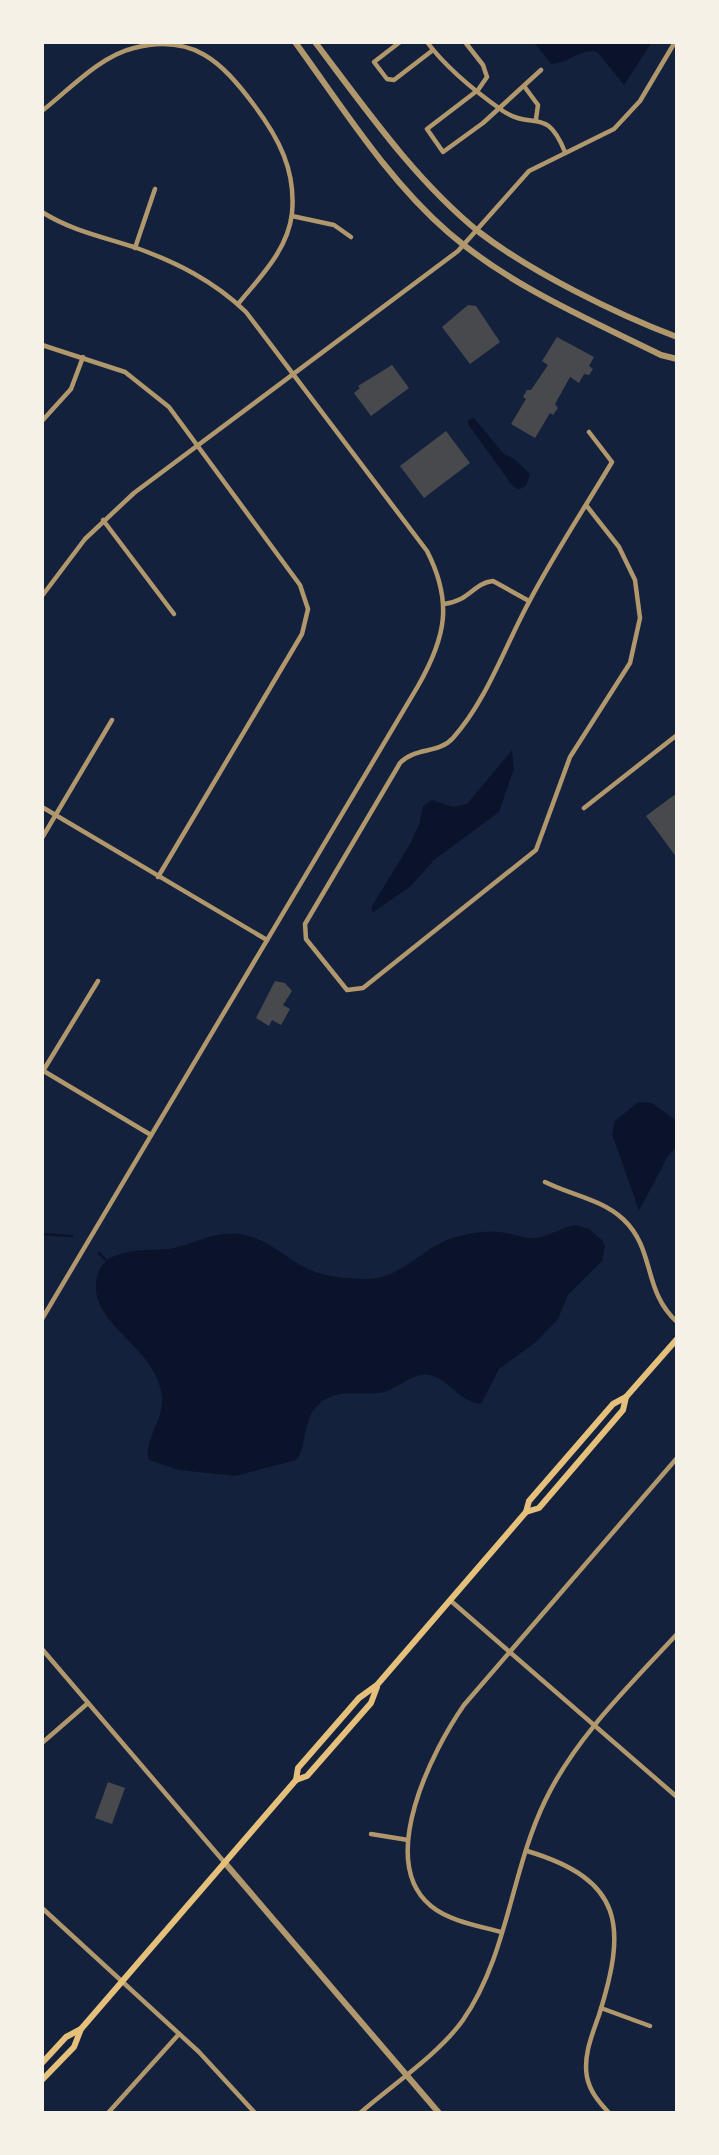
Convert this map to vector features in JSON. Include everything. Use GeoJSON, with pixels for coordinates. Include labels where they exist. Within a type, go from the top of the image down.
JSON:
{"type":"FeatureCollection","features":[{"type":"Feature","properties":{"kind":"main road"},"geometry":{"type":"LineString","coordinates":[[527,1513],[529,1502],[545,1482],[613,1404],[626,1397],[677,1339]]}},
{"type":"Feature","properties":{"kind":"main road"},"geometry":{"type":"LineString","coordinates":[[296,1780],[298,1768],[359,1698],[377,1685],[527,1513],[539,1508],[598,1440],[623,1410],[626,1397]]}},
{"type":"Feature","properties":{"kind":"main road"},"geometry":{"type":"LineString","coordinates":[[42,2080],[74,2047],[81,2029],[296,1780],[307,1776],[371,1703],[377,1685]]}},
{"type":"Feature","properties":{"kind":"main road"},"geometry":{"type":"LineString","coordinates":[[42,2063],[66,2037],[81,2029]]}},
{"type":"Feature","properties":{"kind":"street"},"geometry":{"type":"LineString","coordinates":[[295,42],[405,190],[465,246],[538,295],[661,355],[677,359]]}},
{"type":"Feature","properties":{"kind":"street"},"geometry":{"type":"LineString","coordinates":[[315,42],[408,161],[478,230],[558,281],[677,337]]}},
{"type":"Feature","properties":{"kind":"street"},"geometry":{"type":"LineString","coordinates":[[400,42],[374,61],[380,73],[387,79],[394,79],[433,50]]}},
{"type":"Feature","properties":{"kind":"street"},"geometry":{"type":"LineString","coordinates":[[465,42],[488,72],[478,90],[427,129],[443,152],[483,123],[541,71]]}},
{"type":"Feature","properties":{"kind":"street"},"geometry":{"type":"LineString","coordinates":[[42,596],[71,556],[103,520],[198,445],[465,246],[529,171],[606,135],[624,121],[640,102],[676,42]]}},
{"type":"Feature","properties":{"kind":"street"},"geometry":{"type":"LineString","coordinates":[[42,111],[123,51],[175,43],[222,65],[267,121],[289,166],[292,216],[273,261],[238,304]]}},
{"type":"Feature","properties":{"kind":"street"},"geometry":{"type":"LineString","coordinates":[[429,43],[433,50],[498,107],[514,117],[536,119],[552,127],[565,152]]}},
{"type":"Feature","properties":{"kind":"street"},"geometry":{"type":"LineString","coordinates":[[524,86],[538,105],[536,119]]}},
{"type":"Feature","properties":{"kind":"street"},"geometry":{"type":"LineString","coordinates":[[135,248],[155,189]]}},
{"type":"Feature","properties":{"kind":"street"},"geometry":{"type":"LineString","coordinates":[[42,212],[77,229],[189,270],[238,304],[294,373],[427,551],[439,577],[443,604],[440,640],[429,666],[42,1319]]}},
{"type":"Feature","properties":{"kind":"street"},"geometry":{"type":"LineString","coordinates":[[292,216],[334,225],[351,237]]}},
{"type":"Feature","properties":{"kind":"street"},"geometry":{"type":"LineString","coordinates":[[42,345],[117,369],[146,386],[169,407],[292,572],[307,600],[308,609],[302,634],[158,877]]}},
{"type":"Feature","properties":{"kind":"street"},"geometry":{"type":"LineString","coordinates":[[42,421],[71,389],[83,357]]}},
{"type":"Feature","properties":{"kind":"street"},"geometry":{"type":"LineString","coordinates":[[586,505],[629,566],[636,588],[640,618],[637,644],[626,671],[570,757],[540,843],[530,856],[363,988],[352,991],[343,986],[306,939],[304,924],[401,763],[412,753],[446,744],[457,733],[492,678],[529,601],[586,505],[612,463],[589,432]]}},
{"type":"Feature","properties":{"kind":"street"},"geometry":{"type":"LineString","coordinates":[[103,520],[174,614]]}},
{"type":"Feature","properties":{"kind":"street"},"geometry":{"type":"LineString","coordinates":[[443,604],[460,602],[482,584],[494,581],[529,601]]}},
{"type":"Feature","properties":{"kind":"street"},"geometry":{"type":"LineString","coordinates":[[42,838],[112,720]]}},
{"type":"Feature","properties":{"kind":"street"},"geometry":{"type":"LineString","coordinates":[[583,807],[677,735]]}},
{"type":"Feature","properties":{"kind":"street"},"geometry":{"type":"LineString","coordinates":[[42,807],[267,940]]}},
{"type":"Feature","properties":{"kind":"street"},"geometry":{"type":"LineString","coordinates":[[98,981],[43,1071],[151,1135]]}},
{"type":"Feature","properties":{"kind":"street"},"geometry":{"type":"LineString","coordinates":[[545,1182],[604,1206],[626,1222],[642,1247],[658,1301],[677,1322]]}},
{"type":"Feature","properties":{"kind":"street"},"geometry":{"type":"LineString","coordinates":[[501,1933],[441,1913],[423,1899],[410,1877],[408,1840],[425,1778],[447,1731],[464,1705],[677,1458]]}},
{"type":"Feature","properties":{"kind":"street"},"geometry":{"type":"LineString","coordinates":[[452,1601],[677,1797]]}},
{"type":"Feature","properties":{"kind":"street"},"geometry":{"type":"LineString","coordinates":[[360,2113],[463,2020],[487,1975],[527,1851],[554,1783],[596,1726],[677,1634]]}},
{"type":"Feature","properties":{"kind":"street"},"geometry":{"type":"LineString","coordinates":[[42,1649],[439,2113]]}},
{"type":"Feature","properties":{"kind":"street"},"geometry":{"type":"LineString","coordinates":[[42,1743],[88,1703]]}},
{"type":"Feature","properties":{"kind":"street"},"geometry":{"type":"LineString","coordinates":[[370,1834],[408,1840]]}},
{"type":"Feature","properties":{"kind":"street"},"geometry":{"type":"LineString","coordinates":[[527,1851],[560,1862],[586,1877],[608,1906],[615,1932],[615,1956],[587,2054],[586,2073],[595,2097],[609,2113]]}},
{"type":"Feature","properties":{"kind":"street"},"geometry":{"type":"LineString","coordinates":[[42,1908],[179,2034],[256,2113]]}},
{"type":"Feature","properties":{"kind":"street"},"geometry":{"type":"LineString","coordinates":[[601,2008],[650,2026]]}},
{"type":"Feature","properties":{"kind":"street"},"geometry":{"type":"LineString","coordinates":[[108,2113],[179,2034]]}},
{"type":"Feature","properties":{"kind":"water"},"geometry":{"type":"Polygon","coordinates":[[[534,42],[652,42],[624,85],[597,52],[585,52],[563,62],[551,64],[534,42]]]}},
{"type":"Feature","properties":{"kind":"water"},"geometry":{"type":"Polygon","coordinates":[[[474,418],[503,453],[513,458],[530,474],[526,486],[518,490],[512,485],[468,424],[468,420],[474,418]]]}},
{"type":"Feature","properties":{"kind":"water"},"geometry":{"type":"Polygon","coordinates":[[[512,750],[514,769],[499,812],[434,860],[411,886],[372,913],[372,906],[410,844],[419,825],[423,806],[432,800],[453,807],[467,804],[512,750]]]}},
{"type":"Feature","properties":{"kind":"water"},"geometry":{"type":"Polygon","coordinates":[[[638,1102],[652,1103],[677,1121],[677,1146],[668,1156],[639,1211],[612,1134],[615,1121],[638,1102]]]}},
{"type":"Feature","properties":{"kind":"water"},"geometry":{"type":"Polygon","coordinates":[[[576,1225],[589,1229],[602,1240],[605,1246],[602,1261],[568,1295],[558,1319],[536,1342],[499,1369],[481,1404],[467,1399],[437,1378],[419,1375],[384,1392],[341,1394],[324,1400],[312,1412],[302,1449],[296,1460],[235,1476],[179,1470],[149,1460],[149,1444],[161,1410],[161,1390],[147,1361],[115,1326],[99,1303],[96,1290],[98,1275],[103,1264],[112,1257],[136,1251],[174,1248],[217,1235],[235,1234],[264,1242],[315,1272],[368,1279],[390,1274],[437,1245],[460,1236],[493,1232],[536,1238],[576,1225]]]}},
{"type":"Feature","properties":{"kind":"building"},"geometry":{"type":"Polygon","coordinates":[[[468,305],[476,306],[500,342],[470,364],[442,327],[468,305]]]}},
{"type":"Feature","properties":{"kind":"building"},"geometry":{"type":"Polygon","coordinates":[[[557,337],[594,357],[589,366],[593,369],[589,375],[584,374],[579,383],[570,377],[555,404],[558,408],[553,415],[550,413],[535,438],[511,424],[526,399],[523,397],[527,390],[531,390],[548,365],[542,361],[557,337]]]}},
{"type":"Feature","properties":{"kind":"building"},"geometry":{"type":"Polygon","coordinates":[[[392,365],[409,388],[371,416],[354,393],[360,388],[358,386],[392,365]]]}},
{"type":"Feature","properties":{"kind":"building"},"geometry":{"type":"Polygon","coordinates":[[[446,431],[470,463],[424,498],[400,466],[446,431]]]}},
{"type":"Feature","properties":{"kind":"building"},"geometry":{"type":"Polygon","coordinates":[[[677,793],[677,858],[646,816],[677,793]]]}},
{"type":"Feature","properties":{"kind":"building"},"geometry":{"type":"Polygon","coordinates":[[[275,981],[285,983],[292,991],[283,1005],[290,1009],[281,1025],[272,1020],[269,1026],[256,1018],[275,981]]]}},
{"type":"Feature","properties":{"kind":"building"},"geometry":{"type":"Polygon","coordinates":[[[108,1782],[125,1788],[112,1824],[95,1818],[108,1782]]]}},
{"type":"Feature","properties":{"kind":"waterway"},"geometry":{"type":"LineString","coordinates":[[42,1234],[72,1236]]}},
{"type":"Feature","properties":{"kind":"waterway"},"geometry":{"type":"LineString","coordinates":[[99,1253],[108,1262]]}}]}
